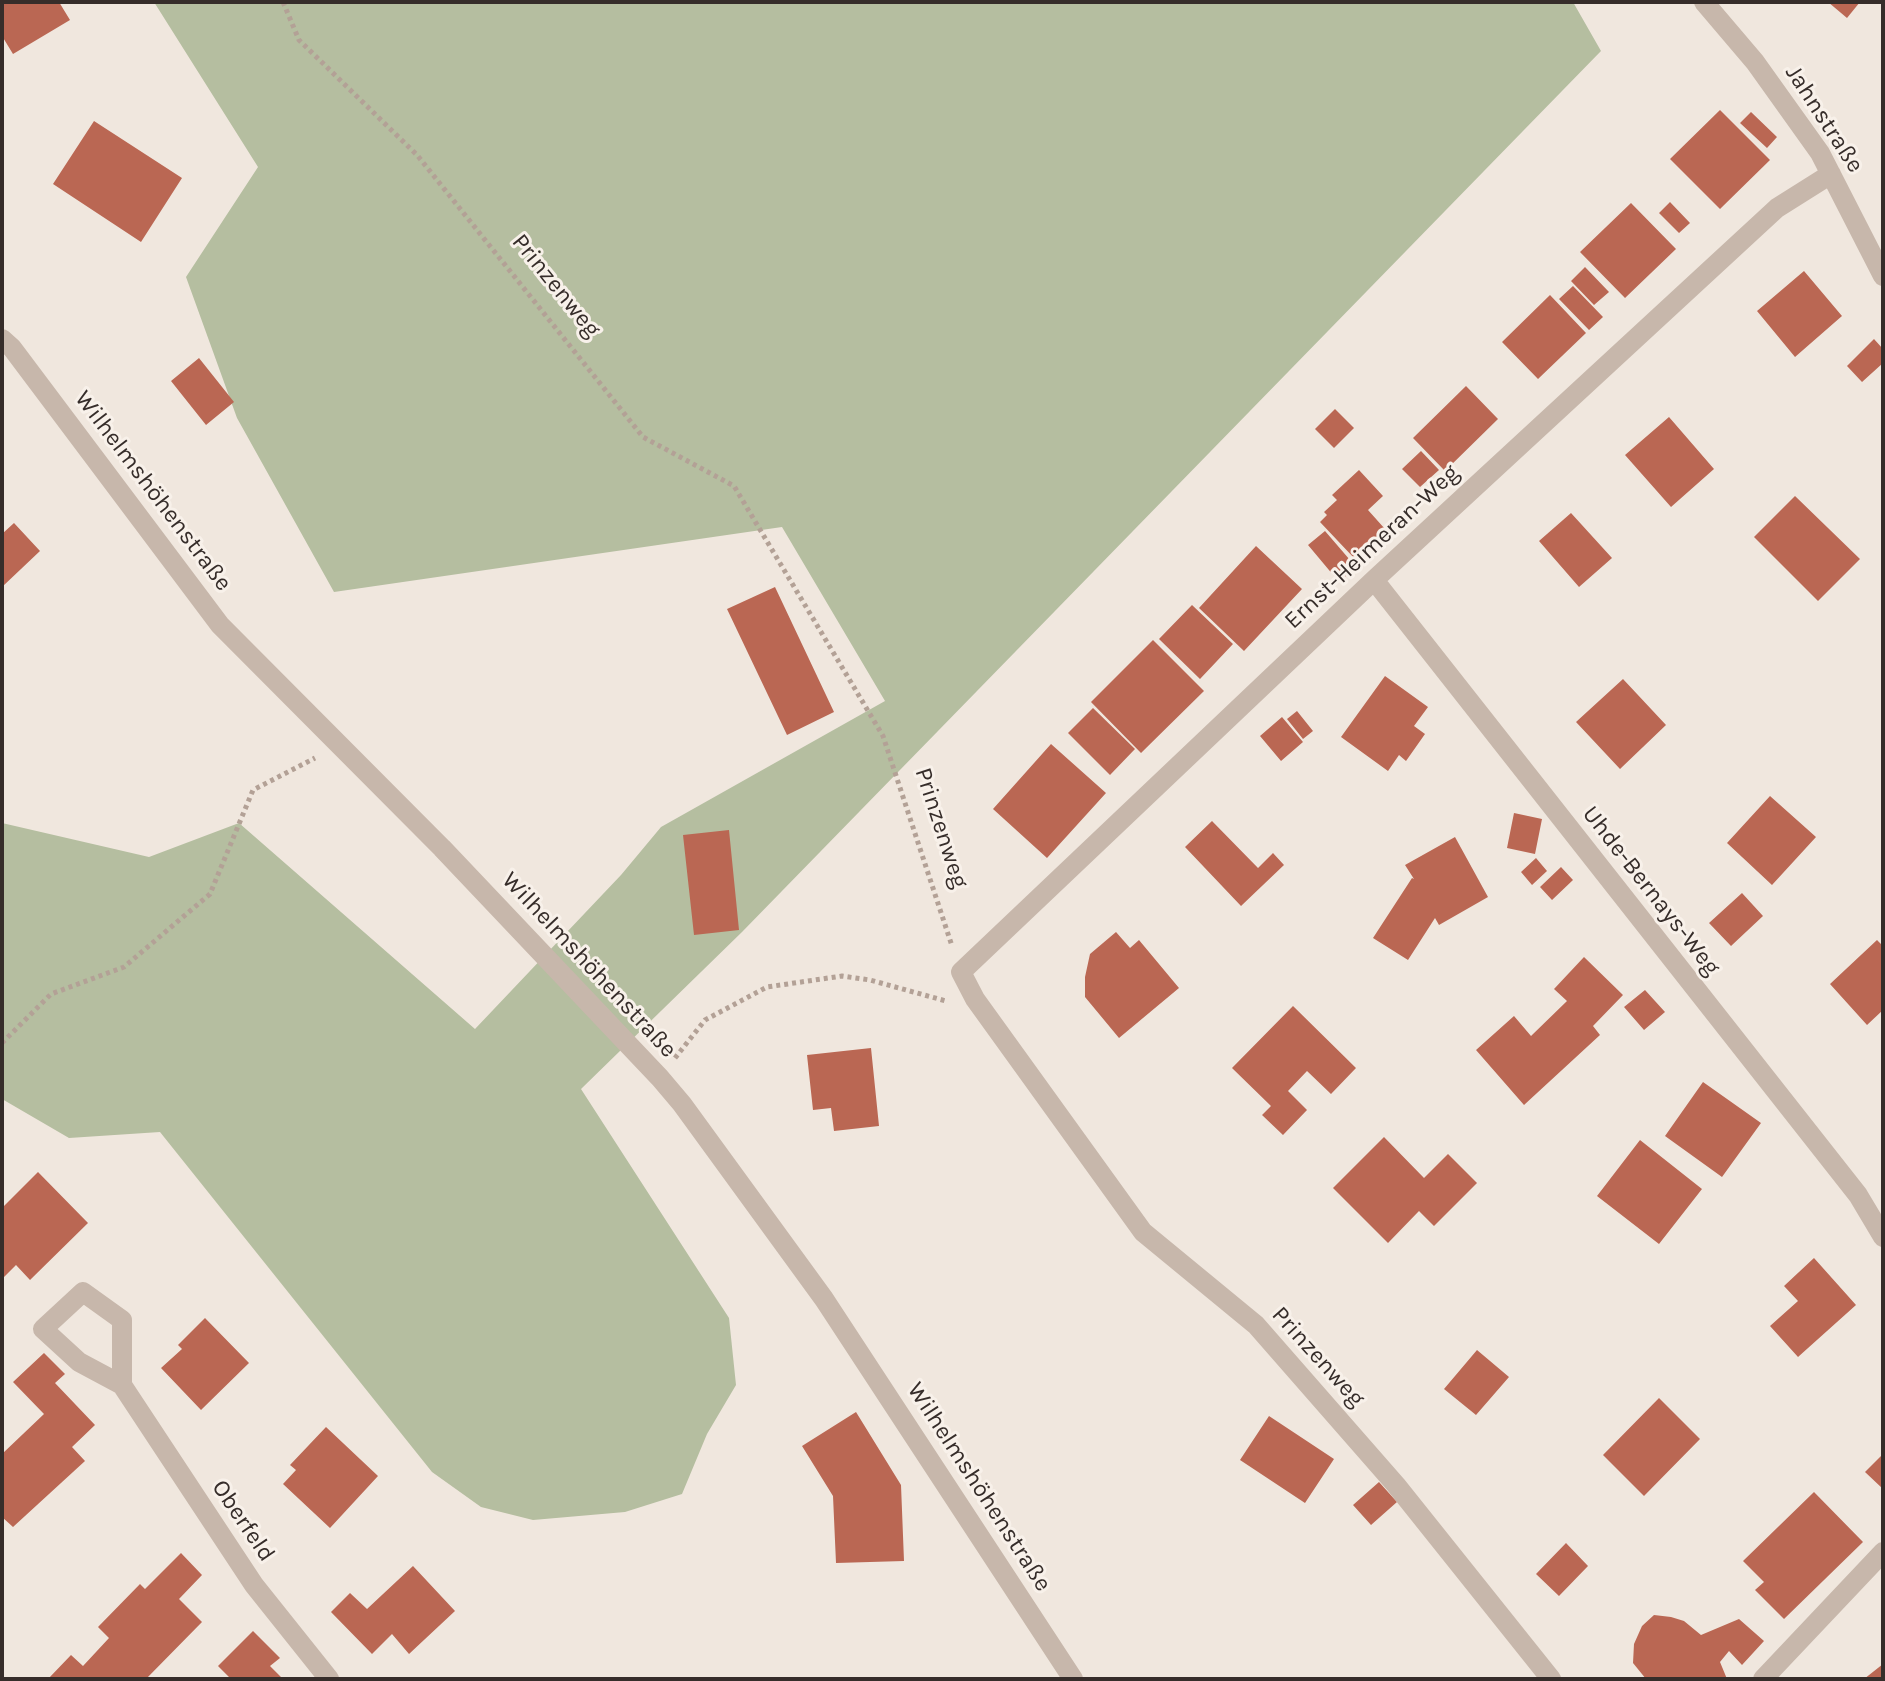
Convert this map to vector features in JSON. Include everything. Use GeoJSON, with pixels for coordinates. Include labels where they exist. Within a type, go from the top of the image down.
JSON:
{"type":"FeatureCollection","features":[{"type":"Feature","properties":{"kind":"street","name":"Jahnstraße"},"geometry":{"type":"LineString","coordinates":[[1704,2],[1755,62],[1820,153],[1883,276]]}},
{"type":"Feature","properties":{"kind":"street","name":"Ernst-Heimeran-Weg"},"geometry":{"type":"LineString","coordinates":[[961,972],[1374,580],[1777,208],[1831,174]]}},
{"type":"Feature","properties":{"kind":"street","name":"Wilhelmshöhenstraße"},"geometry":{"type":"LineString","coordinates":[[2,339],[12,348],[220,625],[442,848],[682,1104],[824,1299],[1073,1679]]}},
{"type":"Feature","properties":{"kind":"street","name":"Uhde-Bernays-Weg"},"geometry":{"type":"LineString","coordinates":[[1374,580],[1858,1195],[1883,1237]]}},
{"type":"Feature","properties":{"kind":"street","name":"Prinzenweg"},"geometry":{"type":"LineString","coordinates":[[961,972],[975,999],[1143,1232],[1256,1325],[1396,1485],[1551,1679]]}},
{"type":"Feature","properties":{"kind":"street","name":"Oberfeld"},"geometry":{"type":"LineString","coordinates":[[122,1385],[122,1320],[83,1292],[43,1329],[79,1362],[122,1385],[254,1585],[329,1679]]}},
{"type":"Feature","properties":{"kind":"street"},"geometry":{"type":"LineString","coordinates":[[1763,1679],[1883,1552]]}},
{"type":"Feature","properties":{"kind":"path","name":"Prinzenweg"},"geometry":{"type":"LineString","coordinates":[[283,2],[299,40],[417,155],[643,437],[734,486],[883,736],[961,972]]}},
{"type":"Feature","properties":{"kind":"path"},"geometry":{"type":"LineString","coordinates":[[2,1043],[51,994],[124,967],[210,894],[253,790],[340,746]]}},
{"type":"Feature","properties":{"kind":"path"},"geometry":{"type":"LineString","coordinates":[[660,1078],[705,1020],[767,987],[842,976],[870,980],[961,1004],[975,999]]}},
{"type":"Feature","properties":{"kind":"green space"},"geometry":{"type":"Polygon","coordinates":[[[154,2],[1573,2],[1601,51],[742,932],[581,1089],[729,1318],[736,1385],[707,1434],[682,1494],[625,1512],[533,1520],[481,1507],[432,1472],[160,1132],[69,1138],[2,1099],[2,823],[149,857],[239,823],[475,1029],[621,875],[661,827],[885,701],[782,527],[334,592],[237,418],[186,277],[258,167],[154,2]]]}},
{"type":"Feature","properties":{"kind":"building"},"geometry":{"type":"Polygon","coordinates":[[[2,2],[59,2],[70,20],[13,54],[2,36],[2,2]]]}},
{"type":"Feature","properties":{"kind":"building"},"geometry":{"type":"Polygon","coordinates":[[[1828,2],[1860,2],[1847,18],[1828,2]]]}},
{"type":"Feature","properties":{"kind":"building"},"geometry":{"type":"Polygon","coordinates":[[[1720,110],[1770,160],[1720,209],[1670,159],[1720,110]]]}},
{"type":"Feature","properties":{"kind":"building"},"geometry":{"type":"Polygon","coordinates":[[[1751,112],[1777,137],[1767,148],[1740,123],[1751,112]]]}},
{"type":"Feature","properties":{"kind":"building"},"geometry":{"type":"Polygon","coordinates":[[[94,121],[182,178],[141,242],[53,184],[94,121]]]}},
{"type":"Feature","properties":{"kind":"building"},"geometry":{"type":"Polygon","coordinates":[[[1670,202],[1690,223],[1679,233],[1659,213],[1670,202]]]}},
{"type":"Feature","properties":{"kind":"building"},"geometry":{"type":"Polygon","coordinates":[[[1631,203],[1676,249],[1625,298],[1580,252],[1631,203]]]}},
{"type":"Feature","properties":{"kind":"building"},"geometry":{"type":"Polygon","coordinates":[[[1585,267],[1609,292],[1594,305],[1571,281],[1585,267]]]}},
{"type":"Feature","properties":{"kind":"building"},"geometry":{"type":"Polygon","coordinates":[[[1804,271],[1842,316],[1795,357],[1757,311],[1804,271]]]}},
{"type":"Feature","properties":{"kind":"building"},"geometry":{"type":"Polygon","coordinates":[[[1573,286],[1603,317],[1589,330],[1559,299],[1573,286]]]}},
{"type":"Feature","properties":{"kind":"building"},"geometry":{"type":"Polygon","coordinates":[[[1550,295],[1586,333],[1538,379],[1502,342],[1550,295]]]}},
{"type":"Feature","properties":{"kind":"building"},"geometry":{"type":"Polygon","coordinates":[[[1874,339],[1883,349],[1883,363],[1862,382],[1847,366],[1874,339]]]}},
{"type":"Feature","properties":{"kind":"building"},"geometry":{"type":"Polygon","coordinates":[[[199,358],[234,402],[206,425],[171,381],[199,358]]]}},
{"type":"Feature","properties":{"kind":"building"},"geometry":{"type":"Polygon","coordinates":[[[1466,386],[1498,419],[1445,471],[1413,438],[1466,386]]]}},
{"type":"Feature","properties":{"kind":"building"},"geometry":{"type":"Polygon","coordinates":[[[1335,409],[1354,428],[1334,448],[1315,429],[1335,409]]]}},
{"type":"Feature","properties":{"kind":"building"},"geometry":{"type":"Polygon","coordinates":[[[1669,417],[1714,469],[1671,507],[1625,455],[1669,417]]]}},
{"type":"Feature","properties":{"kind":"building"},"geometry":{"type":"Polygon","coordinates":[[[1421,451],[1439,470],[1420,487],[1402,469],[1421,451]]]}},
{"type":"Feature","properties":{"kind":"building"},"geometry":{"type":"Polygon","coordinates":[[[1359,470],[1383,496],[1368,510],[1385,529],[1354,558],[1320,522],[1327,515],[1324,512],[1337,500],[1332,495],[1359,470]]]}},
{"type":"Feature","properties":{"kind":"building"},"geometry":{"type":"Polygon","coordinates":[[[1795,496],[1860,559],[1818,601],[1754,537],[1795,496]]]}},
{"type":"Feature","properties":{"kind":"building"},"geometry":{"type":"Polygon","coordinates":[[[1571,513],[1612,558],[1579,587],[1539,541],[1571,513]]]}},
{"type":"Feature","properties":{"kind":"building"},"geometry":{"type":"Polygon","coordinates":[[[14,523],[40,551],[2,587],[2,534],[14,523]]]}},
{"type":"Feature","properties":{"kind":"building"},"geometry":{"type":"Polygon","coordinates":[[[1325,531],[1356,567],[1339,582],[1308,545],[1325,531]]]}},
{"type":"Feature","properties":{"kind":"building"},"geometry":{"type":"Polygon","coordinates":[[[1256,546],[1302,589],[1244,651],[1199,608],[1256,546]]]}},
{"type":"Feature","properties":{"kind":"building"},"geometry":{"type":"Polygon","coordinates":[[[775,587],[834,712],[787,735],[727,609],[775,587]]]}},
{"type":"Feature","properties":{"kind":"building"},"geometry":{"type":"Polygon","coordinates":[[[1192,605],[1233,644],[1200,679],[1159,639],[1192,605]]]}},
{"type":"Feature","properties":{"kind":"building"},"geometry":{"type":"Polygon","coordinates":[[[1153,640],[1204,691],[1141,753],[1091,702],[1153,640]]]}},
{"type":"Feature","properties":{"kind":"building"},"geometry":{"type":"Polygon","coordinates":[[[1385,676],[1428,707],[1414,726],[1425,734],[1406,761],[1399,755],[1388,771],[1341,737],[1385,676]]]}},
{"type":"Feature","properties":{"kind":"building"},"geometry":{"type":"Polygon","coordinates":[[[1623,679],[1666,725],[1620,769],[1576,722],[1623,679]]]}},
{"type":"Feature","properties":{"kind":"building"},"geometry":{"type":"Polygon","coordinates":[[[1093,708],[1135,749],[1110,775],[1068,733],[1093,708]]]}},
{"type":"Feature","properties":{"kind":"building"},"geometry":{"type":"Polygon","coordinates":[[[1297,711],[1313,731],[1303,739],[1287,719],[1297,711]]]}},
{"type":"Feature","properties":{"kind":"building"},"geometry":{"type":"Polygon","coordinates":[[[1282,717],[1303,742],[1281,761],[1260,736],[1282,717]]]}},
{"type":"Feature","properties":{"kind":"building"},"geometry":{"type":"Polygon","coordinates":[[[1051,744],[1106,793],[1047,858],[993,809],[1051,744]]]}},
{"type":"Feature","properties":{"kind":"building"},"geometry":{"type":"Polygon","coordinates":[[[1770,796],[1816,837],[1772,885],[1727,843],[1770,796]]]}},
{"type":"Feature","properties":{"kind":"building"},"geometry":{"type":"Polygon","coordinates":[[[1514,813],[1542,819],[1535,854],[1507,848],[1514,813]]]}},
{"type":"Feature","properties":{"kind":"building"},"geometry":{"type":"Polygon","coordinates":[[[1212,821],[1258,868],[1273,853],[1284,865],[1241,906],[1185,847],[1212,821]]]}},
{"type":"Feature","properties":{"kind":"building"},"geometry":{"type":"Polygon","coordinates":[[[729,830],[739,930],[694,935],[683,835],[729,830]]]}},
{"type":"Feature","properties":{"kind":"building"},"geometry":{"type":"Polygon","coordinates":[[[1455,837],[1488,897],[1439,925],[1435,918],[1408,960],[1373,938],[1414,879],[1405,865],[1455,837]]]}},
{"type":"Feature","properties":{"kind":"building"},"geometry":{"type":"Polygon","coordinates":[[[1536,858],[1547,871],[1532,885],[1521,872],[1536,858]]]}},
{"type":"Feature","properties":{"kind":"building"},"geometry":{"type":"Polygon","coordinates":[[[1561,867],[1573,880],[1552,900],[1540,887],[1561,867]]]}},
{"type":"Feature","properties":{"kind":"building"},"geometry":{"type":"Polygon","coordinates":[[[1742,893],[1763,916],[1731,946],[1709,923],[1742,893]]]}},
{"type":"Feature","properties":{"kind":"building"},"geometry":{"type":"Polygon","coordinates":[[[1116,932],[1130,948],[1139,940],[1179,988],[1119,1038],[1085,997],[1090,954],[1116,932]]]}},
{"type":"Feature","properties":{"kind":"building"},"geometry":{"type":"Polygon","coordinates":[[[1877,940],[1883,946],[1883,1010],[1867,1025],[1830,984],[1877,940]]]}},
{"type":"Feature","properties":{"kind":"building"},"geometry":{"type":"Polygon","coordinates":[[[1584,957],[1623,995],[1593,1026],[1600,1035],[1524,1105],[1476,1050],[1514,1016],[1531,1036],[1567,1001],[1554,989],[1584,957]]]}},
{"type":"Feature","properties":{"kind":"building"},"geometry":{"type":"Polygon","coordinates":[[[1645,990],[1665,1012],[1644,1030],[1624,1007],[1645,990]]]}},
{"type":"Feature","properties":{"kind":"building"},"geometry":{"type":"Polygon","coordinates":[[[1293,1006],[1356,1068],[1331,1094],[1307,1071],[1288,1091],[1307,1110],[1283,1135],[1262,1115],[1271,1106],[1232,1068],[1293,1006]]]}},
{"type":"Feature","properties":{"kind":"building"},"geometry":{"type":"Polygon","coordinates":[[[871,1048],[879,1126],[834,1131],[831,1108],[813,1110],[807,1055],[871,1048]]]}},
{"type":"Feature","properties":{"kind":"building"},"geometry":{"type":"Polygon","coordinates":[[[1703,1082],[1761,1123],[1722,1177],[1665,1136],[1703,1082]]]}},
{"type":"Feature","properties":{"kind":"building"},"geometry":{"type":"Polygon","coordinates":[[[1384,1137],[1424,1178],[1448,1154],[1477,1183],[1434,1226],[1419,1211],[1388,1243],[1333,1188],[1384,1137]]]}},
{"type":"Feature","properties":{"kind":"building"},"geometry":{"type":"Polygon","coordinates":[[[1640,1140],[1702,1189],[1659,1244],[1597,1196],[1640,1140]]]}},
{"type":"Feature","properties":{"kind":"building"},"geometry":{"type":"Polygon","coordinates":[[[38,1172],[88,1223],[30,1280],[16,1265],[2,1279],[2,1208],[38,1172]]]}},
{"type":"Feature","properties":{"kind":"building"},"geometry":{"type":"Polygon","coordinates":[[[1814,1258],[1856,1305],[1798,1357],[1770,1326],[1798,1301],[1784,1286],[1814,1258]]]}},
{"type":"Feature","properties":{"kind":"building"},"geometry":{"type":"Polygon","coordinates":[[[205,1318],[249,1363],[201,1410],[161,1368],[182,1349],[178,1345],[205,1318]]]}},
{"type":"Feature","properties":{"kind":"building"},"geometry":{"type":"Polygon","coordinates":[[[1477,1350],[1509,1377],[1476,1415],[1444,1389],[1477,1350]]]}},
{"type":"Feature","properties":{"kind":"building"},"geometry":{"type":"Polygon","coordinates":[[[44,1353],[65,1374],[55,1383],[95,1425],[72,1447],[85,1461],[13,1527],[2,1517],[2,1454],[44,1414],[13,1382],[44,1353]]]}},
{"type":"Feature","properties":{"kind":"building"},"geometry":{"type":"Polygon","coordinates":[[[1659,1398],[1700,1439],[1644,1496],[1603,1455],[1659,1398]]]}},
{"type":"Feature","properties":{"kind":"building"},"geometry":{"type":"Polygon","coordinates":[[[856,1412],[901,1485],[904,1561],[836,1563],[833,1496],[802,1446],[856,1412]]]}},
{"type":"Feature","properties":{"kind":"building"},"geometry":{"type":"Polygon","coordinates":[[[1269,1416],[1334,1459],[1305,1503],[1240,1460],[1269,1416]]]}},
{"type":"Feature","properties":{"kind":"building"},"geometry":{"type":"Polygon","coordinates":[[[326,1427],[378,1476],[330,1528],[283,1484],[296,1470],[290,1465],[326,1427]]]}},
{"type":"Feature","properties":{"kind":"building"},"geometry":{"type":"Polygon","coordinates":[[[1883,1454],[1883,1489],[1865,1472],[1883,1454]]]}},
{"type":"Feature","properties":{"kind":"building"},"geometry":{"type":"Polygon","coordinates":[[[1379,1482],[1397,1502],[1371,1525],[1353,1505],[1379,1482]]]}},
{"type":"Feature","properties":{"kind":"building"},"geometry":{"type":"Polygon","coordinates":[[[1814,1492],[1863,1542],[1784,1619],[1755,1590],[1764,1582],[1743,1561],[1814,1492]]]}},
{"type":"Feature","properties":{"kind":"building"},"geometry":{"type":"Polygon","coordinates":[[[1566,1543],[1588,1566],[1559,1596],[1536,1574],[1566,1543]]]}},
{"type":"Feature","properties":{"kind":"building"},"geometry":{"type":"Polygon","coordinates":[[[181,1553],[202,1575],[179,1599],[202,1622],[146,1679],[48,1679],[71,1655],[83,1666],[109,1638],[98,1627],[140,1584],[145,1589],[181,1553]]]}},
{"type":"Feature","properties":{"kind":"building"},"geometry":{"type":"Polygon","coordinates":[[[413,1566],[455,1611],[409,1654],[392,1634],[372,1654],[331,1612],[350,1593],[367,1609],[413,1566]]]}},
{"type":"Feature","properties":{"kind":"building"},"geometry":{"type":"Polygon","coordinates":[[[1654,1615],[1684,1621],[1701,1635],[1739,1619],[1764,1641],[1742,1665],[1729,1651],[1720,1662],[1727,1679],[1646,1679],[1633,1663],[1634,1644],[1642,1626],[1654,1615]]]}},
{"type":"Feature","properties":{"kind":"building"},"geometry":{"type":"Polygon","coordinates":[[[253,1631],[280,1658],[270,1666],[283,1679],[231,1679],[218,1666],[253,1631]]]}},
{"type":"Feature","properties":{"kind":"building"},"geometry":{"type":"Polygon","coordinates":[[[1883,1664],[1883,1679],[1864,1679],[1883,1664]]]}}]}
